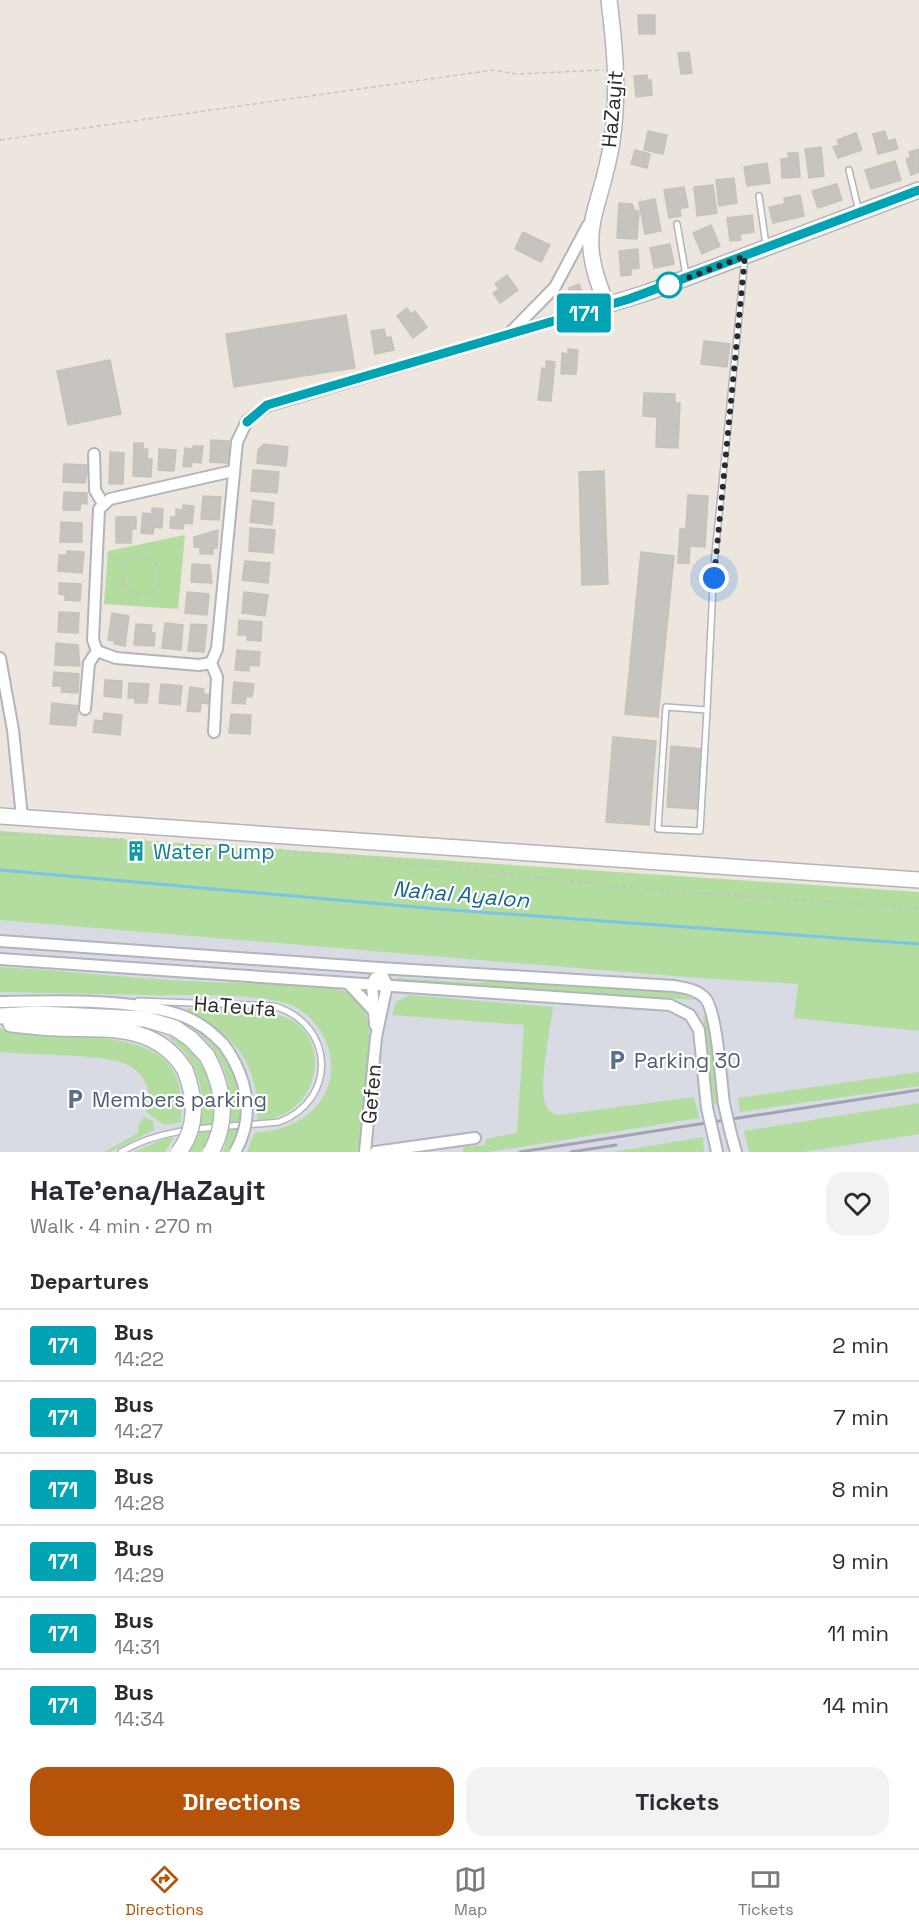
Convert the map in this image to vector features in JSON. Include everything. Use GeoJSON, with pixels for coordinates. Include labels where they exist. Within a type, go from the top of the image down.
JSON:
{"type":"FeatureCollection","features":[{"type":"Feature","properties":{"kind":"street","name":"HaZayit"},"geometry":{"type":"LineString","coordinates":[[506,337],[555,287],[580,245],[592,217],[612,144],[616,70],[609,0]]}},
{"type":"Feature","properties":{"kind":"street"},"geometry":{"type":"LineString","coordinates":[[214,732],[217,676],[212,663],[217,649],[237,442],[247,422],[267,405],[506,337],[607,305],[686,278],[919,190]]}},
{"type":"Feature","properties":{"kind":"street","name":"HaZayit"},"geometry":{"type":"LineString","coordinates":[[592,217],[591,259],[607,305]]}},
{"type":"Feature","properties":{"kind":"street"},"geometry":{"type":"LineString","coordinates":[[94,454],[95,490],[103,504]]}},
{"type":"Feature","properties":{"kind":"street"},"geometry":{"type":"LineString","coordinates":[[212,663],[199,665],[116,658],[97,651],[93,640],[99,509],[110,499],[233,471]]}},
{"type":"Feature","properties":{"kind":"street"},"geometry":{"type":"LineString","coordinates":[[85,709],[89,663],[97,651]]}},
{"type":"Feature","properties":{"kind":"street"},"geometry":{"type":"LineString","coordinates":[[0,658],[13,730],[22,817]]}},
{"type":"Feature","properties":{"kind":"street"},"geometry":{"type":"LineString","coordinates":[[0,816],[919,880]]}},
{"type":"Feature","properties":{"kind":"street"},"geometry":{"type":"LineString","coordinates":[[0,941],[674,986],[694,990],[705,998],[714,1012],[724,1104],[736,1152]]}},
{"type":"Feature","properties":{"kind":"street"},"geometry":{"type":"LineString","coordinates":[[0,958],[670,1005],[681,1009],[694,1020],[699,1030],[707,1108],[717,1152]]}},
{"type":"Feature","properties":{"kind":"street"},"geometry":{"type":"LineString","coordinates":[[376,1037],[372,984],[379,968]]}},
{"type":"Feature","properties":{"kind":"street"},"geometry":{"type":"LineString","coordinates":[[376,1037],[387,985],[379,968]]}},
{"type":"Feature","properties":{"kind":"street"},"geometry":{"type":"LineString","coordinates":[[348,982],[374,1011]]}},
{"type":"Feature","properties":{"kind":"street"},"geometry":{"type":"LineString","coordinates":[[0,1002],[38,1001],[136,1006],[161,1010],[199,1023],[224,1045],[240,1071],[247,1103],[247,1119],[235,1152]]}},
{"type":"Feature","properties":{"kind":"street"},"geometry":{"type":"LineString","coordinates":[[0,1016],[39,1014],[145,1019],[175,1028],[207,1056],[220,1086],[224,1109],[218,1140],[211,1152]]}},
{"type":"Feature","properties":{"kind":"street"},"geometry":{"type":"LineString","coordinates":[[0,1023],[56,1028],[113,1028],[136,1032],[170,1051],[185,1070],[191,1086],[194,1115],[185,1143],[179,1152]]}},
{"type":"Feature","properties":{"kind":"street","name":"Gefen"},"geometry":{"type":"LineString","coordinates":[[365,1152],[376,1037]]}},
{"type":"Feature","properties":{"kind":"street"},"geometry":{"type":"LineString","coordinates":[[375,1152],[475,1138]]}},
{"type":"Feature","properties":{"kind":"lane"},"geometry":{"type":"LineString","coordinates":[[849,170],[859,213]]}},
{"type":"Feature","properties":{"kind":"lane"},"geometry":{"type":"LineString","coordinates":[[759,196],[767,248]]}},
{"type":"Feature","properties":{"kind":"lane"},"geometry":{"type":"LineString","coordinates":[[677,224],[686,278]]}},
{"type":"Feature","properties":{"kind":"lane"},"geometry":{"type":"LineString","coordinates":[[707,710],[666,707],[658,829],[700,831],[707,710],[714,564],[745,256]]}},
{"type":"Feature","properties":{"kind":"lane","name":"HaTeufa"},"geometry":{"type":"LineString","coordinates":[[38,1001],[274,1006],[284,1009],[311,1030],[320,1047],[323,1062],[321,1078],[308,1102],[291,1118],[279,1122],[173,1132],[151,1138],[121,1152]]}},
{"type":"Feature","properties":{"kind":"path"},"geometry":{"type":"LineString","coordinates":[[0,140],[493,70],[516,74],[616,70]]}},
{"type":"Feature","properties":{"kind":"path"},"geometry":{"type":"LineString","coordinates":[[97,552],[126,564]]}},
{"type":"Feature","properties":{"kind":"path"},"geometry":{"type":"LineString","coordinates":[[136,557],[147,558],[157,565],[160,577],[155,588],[144,594],[132,591],[125,585],[122,576],[126,564],[136,557]]}},
{"type":"Feature","properties":{"kind":"path"},"geometry":{"type":"LineString","coordinates":[[94,604],[125,585]]}},
{"type":"Feature","properties":{"kind":"path"},"geometry":{"type":"LineString","coordinates":[[0,834],[155,840]]}},
{"type":"Feature","properties":{"kind":"path"},"geometry":{"type":"LineString","coordinates":[[262,848],[666,891],[919,908]]}},
{"type":"Feature","properties":{"kind":"shaded area"},"geometry":{"type":"Polygon","coordinates":[[[0,896],[919,969],[919,1152],[0,1152],[0,896]]]}},
{"type":"Feature","properties":{"kind":"green space"},"geometry":{"type":"Polygon","coordinates":[[[185,535],[178,609],[104,604],[108,551],[185,535]]]}},
{"type":"Feature","properties":{"kind":"green space"},"geometry":{"type":"Polygon","coordinates":[[[0,831],[919,892],[919,1031],[794,1018],[798,984],[686,977],[0,920],[0,831]]]}},
{"type":"Feature","properties":{"kind":"green space"},"geometry":{"type":"Polygon","coordinates":[[[0,967],[182,981],[291,984],[348,992],[359,1001],[369,1030],[367,1098],[357,1152],[247,1152],[254,1133],[287,1126],[313,1110],[329,1082],[331,1066],[329,1050],[323,1035],[313,1021],[299,1009],[286,1003],[248,997],[0,992],[0,967]]]}},
{"type":"Feature","properties":{"kind":"green space"},"geometry":{"type":"Polygon","coordinates":[[[397,978],[477,983],[505,980],[680,993],[696,1000],[396,980],[397,978]]]}},
{"type":"Feature","properties":{"kind":"green space"},"geometry":{"type":"Polygon","coordinates":[[[409,995],[553,1007],[543,1094],[547,1108],[558,1115],[694,1097],[699,1118],[489,1152],[463,1152],[463,1147],[485,1145],[486,1139],[517,1133],[524,1025],[392,1015],[396,1002],[409,995]]]}},
{"type":"Feature","properties":{"kind":"green space"},"geometry":{"type":"Polygon","coordinates":[[[188,1008],[257,1011],[283,1016],[293,1021],[310,1040],[314,1052],[313,1078],[301,1100],[284,1114],[257,1120],[254,1083],[241,1054],[218,1030],[186,1012],[188,1008]]]}},
{"type":"Feature","properties":{"kind":"green space"},"geometry":{"type":"Polygon","coordinates":[[[710,1015],[721,1104],[714,1104],[703,1016],[710,1015]]]}},
{"type":"Feature","properties":{"kind":"green space"},"geometry":{"type":"Polygon","coordinates":[[[182,1021],[217,1044],[229,1059],[237,1075],[241,1112],[238,1132],[231,1152],[223,1152],[231,1115],[231,1096],[221,1062],[198,1033],[182,1021]]]}},
{"type":"Feature","properties":{"kind":"green space"},"geometry":{"type":"Polygon","coordinates":[[[0,1029],[121,1041],[155,1053],[168,1063],[177,1078],[181,1097],[181,1122],[164,1125],[146,1112],[150,1097],[148,1089],[140,1075],[128,1065],[92,1057],[0,1052],[0,1029]]]}},
{"type":"Feature","properties":{"kind":"green space"},"geometry":{"type":"Polygon","coordinates":[[[168,1035],[183,1044],[195,1056],[211,1086],[214,1103],[213,1120],[209,1136],[201,1152],[189,1152],[200,1128],[202,1116],[198,1078],[186,1054],[168,1035]]]}},
{"type":"Feature","properties":{"kind":"green space"},"geometry":{"type":"Polygon","coordinates":[[[919,1072],[919,1086],[740,1112],[738,1098],[919,1072]]]}},
{"type":"Feature","properties":{"kind":"green space"},"geometry":{"type":"Polygon","coordinates":[[[919,1103],[919,1134],[804,1152],[749,1152],[744,1131],[919,1103]]]}},
{"type":"Feature","properties":{"kind":"green space"},"geometry":{"type":"Polygon","coordinates":[[[144,1117],[153,1121],[154,1130],[110,1152],[104,1152],[138,1133],[139,1124],[144,1117]]]}},
{"type":"Feature","properties":{"kind":"green space"},"geometry":{"type":"Polygon","coordinates":[[[703,1137],[704,1152],[613,1152],[703,1137]]]}},
{"type":"Feature","properties":{"kind":"green space"},"geometry":{"type":"Polygon","coordinates":[[[166,1138],[174,1138],[165,1152],[134,1152],[166,1138]]]}},
{"type":"Feature","properties":{"kind":"building"},"geometry":{"type":"Polygon","coordinates":[[[638,15],[655,15],[655,34],[639,34],[638,15]]]}},
{"type":"Feature","properties":{"kind":"building"},"geometry":{"type":"Polygon","coordinates":[[[689,52],[692,73],[681,74],[678,53],[689,52]]]}},
{"type":"Feature","properties":{"kind":"building"},"geometry":{"type":"Polygon","coordinates":[[[647,75],[647,80],[651,80],[652,95],[636,97],[634,76],[647,75]]]}},
{"type":"Feature","properties":{"kind":"building"},"geometry":{"type":"Polygon","coordinates":[[[648,131],[667,135],[663,154],[644,150],[648,131]]]}},
{"type":"Feature","properties":{"kind":"building"},"geometry":{"type":"Polygon","coordinates":[[[885,131],[888,141],[895,139],[898,149],[878,154],[873,134],[885,131]]]}},
{"type":"Feature","properties":{"kind":"building"},"geometry":{"type":"Polygon","coordinates":[[[856,133],[862,150],[838,158],[833,147],[839,145],[837,140],[856,133]]]}},
{"type":"Feature","properties":{"kind":"building"},"geometry":{"type":"Polygon","coordinates":[[[821,147],[824,176],[809,178],[805,149],[821,147]]]}},
{"type":"Feature","properties":{"kind":"building"},"geometry":{"type":"Polygon","coordinates":[[[919,149],[919,172],[911,175],[906,159],[911,157],[909,152],[919,149]]]}},
{"type":"Feature","properties":{"kind":"building"},"geometry":{"type":"Polygon","coordinates":[[[635,150],[650,154],[647,168],[631,164],[635,150]]]}},
{"type":"Feature","properties":{"kind":"building"},"geometry":{"type":"Polygon","coordinates":[[[788,153],[798,153],[800,177],[782,178],[781,159],[789,158],[788,153]]]}},
{"type":"Feature","properties":{"kind":"building"},"geometry":{"type":"Polygon","coordinates":[[[895,161],[901,180],[871,189],[865,170],[895,161]]]}},
{"type":"Feature","properties":{"kind":"building"},"geometry":{"type":"Polygon","coordinates":[[[767,163],[770,183],[747,186],[744,167],[767,163]]]}},
{"type":"Feature","properties":{"kind":"building"},"geometry":{"type":"Polygon","coordinates":[[[734,178],[737,203],[719,206],[716,180],[734,178]]]}},
{"type":"Feature","properties":{"kind":"building"},"geometry":{"type":"Polygon","coordinates":[[[837,184],[842,200],[818,208],[812,191],[837,184]]]}},
{"type":"Feature","properties":{"kind":"building"},"geometry":{"type":"Polygon","coordinates":[[[713,185],[717,213],[697,216],[694,187],[713,185]]]}},
{"type":"Feature","properties":{"kind":"building"},"geometry":{"type":"Polygon","coordinates":[[[684,187],[688,207],[680,209],[681,216],[669,218],[664,190],[684,187]]]}},
{"type":"Feature","properties":{"kind":"building"},"geometry":{"type":"Polygon","coordinates":[[[800,195],[804,216],[773,223],[769,207],[785,204],[784,198],[800,195]]]}},
{"type":"Feature","properties":{"kind":"building"},"geometry":{"type":"Polygon","coordinates":[[[655,199],[661,231],[645,234],[639,202],[655,199]]]}},
{"type":"Feature","properties":{"kind":"building"},"geometry":{"type":"Polygon","coordinates":[[[619,203],[632,204],[634,210],[639,211],[637,239],[617,238],[619,203]]]}},
{"type":"Feature","properties":{"kind":"building"},"geometry":{"type":"Polygon","coordinates":[[[752,215],[754,232],[740,234],[741,240],[730,241],[727,218],[752,215]]]}},
{"type":"Feature","properties":{"kind":"building"},"geometry":{"type":"Polygon","coordinates":[[[711,225],[720,246],[702,254],[693,233],[711,225]]]}},
{"type":"Feature","properties":{"kind":"building"},"geometry":{"type":"Polygon","coordinates":[[[523,232],[550,245],[541,262],[515,249],[523,232]]]}},
{"type":"Feature","properties":{"kind":"building"},"geometry":{"type":"Polygon","coordinates":[[[670,244],[674,264],[654,268],[650,248],[670,244]]]}},
{"type":"Feature","properties":{"kind":"building"},"geometry":{"type":"Polygon","coordinates":[[[638,249],[639,268],[631,269],[631,275],[621,276],[619,251],[638,249]]]}},
{"type":"Feature","properties":{"kind":"building"},"geometry":{"type":"Polygon","coordinates":[[[507,275],[518,290],[500,303],[493,293],[499,289],[495,284],[507,275]]]}},
{"type":"Feature","properties":{"kind":"building"},"geometry":{"type":"Polygon","coordinates":[[[579,284],[584,297],[570,303],[566,294],[570,292],[569,288],[579,284]]]}},
{"type":"Feature","properties":{"kind":"building"},"geometry":{"type":"Polygon","coordinates":[[[407,308],[411,314],[415,311],[427,327],[413,338],[397,316],[407,308]]]}},
{"type":"Feature","properties":{"kind":"building"},"geometry":{"type":"Polygon","coordinates":[[[346,315],[355,368],[234,387],[226,334],[346,315]]]}},
{"type":"Feature","properties":{"kind":"building"},"geometry":{"type":"Polygon","coordinates":[[[384,329],[386,338],[391,337],[394,350],[375,354],[371,331],[384,329]]]}},
{"type":"Feature","properties":{"kind":"building"},"geometry":{"type":"Polygon","coordinates":[[[704,341],[730,344],[727,367],[701,364],[704,341]]]}},
{"type":"Feature","properties":{"kind":"building"},"geometry":{"type":"Polygon","coordinates":[[[568,349],[578,350],[576,374],[561,374],[562,353],[568,354],[568,349]]]}},
{"type":"Feature","properties":{"kind":"building"},"geometry":{"type":"Polygon","coordinates":[[[110,360],[121,414],[68,425],[57,371],[110,360]]]}},
{"type":"Feature","properties":{"kind":"building"},"geometry":{"type":"Polygon","coordinates":[[[546,361],[555,362],[551,401],[538,400],[542,368],[546,369],[546,361]]]}},
{"type":"Feature","properties":{"kind":"building"},"geometry":{"type":"Polygon","coordinates":[[[644,393],[675,394],[675,403],[680,403],[678,448],[656,447],[657,417],[643,416],[644,393]]]}},
{"type":"Feature","properties":{"kind":"building"},"geometry":{"type":"Polygon","coordinates":[[[211,440],[229,441],[228,463],[210,462],[211,440]]]}},
{"type":"Feature","properties":{"kind":"building"},"geometry":{"type":"Polygon","coordinates":[[[134,443],[143,443],[143,449],[148,449],[147,459],[152,459],[151,477],[133,476],[134,443]]]}},
{"type":"Feature","properties":{"kind":"building"},"geometry":{"type":"Polygon","coordinates":[[[264,444],[288,447],[286,466],[257,463],[258,450],[264,444]]]}},
{"type":"Feature","properties":{"kind":"building"},"geometry":{"type":"Polygon","coordinates":[[[193,446],[203,446],[201,463],[192,462],[191,467],[183,466],[185,448],[193,449],[193,446]]]}},
{"type":"Feature","properties":{"kind":"building"},"geometry":{"type":"Polygon","coordinates":[[[159,449],[176,450],[174,471],[158,470],[159,449]]]}},
{"type":"Feature","properties":{"kind":"building"},"geometry":{"type":"Polygon","coordinates":[[[110,452],[124,453],[123,484],[109,484],[110,452]]]}},
{"type":"Feature","properties":{"kind":"building"},"geometry":{"type":"Polygon","coordinates":[[[64,464],[88,465],[85,483],[63,482],[64,464]]]}},
{"type":"Feature","properties":{"kind":"building"},"geometry":{"type":"Polygon","coordinates":[[[253,470],[279,472],[277,493],[251,491],[253,470]]]}},
{"type":"Feature","properties":{"kind":"building"},"geometry":{"type":"Polygon","coordinates":[[[604,471],[608,584],[582,585],[579,472],[604,471]]]}},
{"type":"Feature","properties":{"kind":"building"},"geometry":{"type":"Polygon","coordinates":[[[64,492],[87,493],[87,504],[81,503],[80,510],[63,510],[64,492]]]}},
{"type":"Feature","properties":{"kind":"building"},"geometry":{"type":"Polygon","coordinates":[[[688,495],[708,496],[705,547],[690,546],[689,563],[678,563],[680,529],[686,529],[688,495]]]}},
{"type":"Feature","properties":{"kind":"building"},"geometry":{"type":"Polygon","coordinates":[[[203,496],[221,497],[219,520],[201,519],[203,496]]]}},
{"type":"Feature","properties":{"kind":"building"},"geometry":{"type":"Polygon","coordinates":[[[253,500],[274,503],[272,525],[250,522],[253,500]]]}},
{"type":"Feature","properties":{"kind":"building"},"geometry":{"type":"Polygon","coordinates":[[[183,505],[194,506],[192,524],[184,523],[183,529],[170,528],[171,517],[176,517],[176,509],[183,510],[183,505]]]}},
{"type":"Feature","properties":{"kind":"building"},"geometry":{"type":"Polygon","coordinates":[[[152,508],[163,509],[162,528],[154,527],[153,534],[141,533],[143,513],[152,514],[152,508]]]}},
{"type":"Feature","properties":{"kind":"building"},"geometry":{"type":"Polygon","coordinates":[[[116,517],[136,517],[136,529],[132,529],[131,543],[116,543],[116,517]]]}},
{"type":"Feature","properties":{"kind":"building"},"geometry":{"type":"Polygon","coordinates":[[[61,522],[82,523],[82,542],[60,542],[61,522]]]}},
{"type":"Feature","properties":{"kind":"building"},"geometry":{"type":"Polygon","coordinates":[[[250,528],[275,530],[273,553],[249,551],[250,528]]]}},
{"type":"Feature","properties":{"kind":"building"},"geometry":{"type":"Polygon","coordinates":[[[218,530],[217,548],[213,548],[213,554],[200,554],[200,547],[194,547],[194,537],[218,530]]]}},
{"type":"Feature","properties":{"kind":"building"},"geometry":{"type":"Polygon","coordinates":[[[67,551],[84,552],[82,573],[58,571],[59,555],[67,555],[67,551]]]}},
{"type":"Feature","properties":{"kind":"building"},"geometry":{"type":"Polygon","coordinates":[[[641,552],[674,556],[658,717],[625,714],[641,552]]]}},
{"type":"Feature","properties":{"kind":"building"},"geometry":{"type":"Polygon","coordinates":[[[245,561],[270,563],[268,583],[242,580],[245,561]]]}},
{"type":"Feature","properties":{"kind":"building"},"geometry":{"type":"Polygon","coordinates":[[[192,564],[210,565],[212,583],[191,582],[192,564]]]}},
{"type":"Feature","properties":{"kind":"building"},"geometry":{"type":"Polygon","coordinates":[[[59,583],[81,584],[80,601],[65,600],[65,595],[59,594],[59,583]]]}},
{"type":"Feature","properties":{"kind":"building"},"geometry":{"type":"Polygon","coordinates":[[[187,592],[209,594],[207,615],[185,613],[187,592]]]}},
{"type":"Feature","properties":{"kind":"building"},"geometry":{"type":"Polygon","coordinates":[[[244,592],[268,595],[265,616],[242,613],[244,592]]]}},
{"type":"Feature","properties":{"kind":"building"},"geometry":{"type":"Polygon","coordinates":[[[59,612],[79,613],[78,633],[58,632],[59,612]]]}},
{"type":"Feature","properties":{"kind":"building"},"geometry":{"type":"Polygon","coordinates":[[[112,613],[129,616],[125,646],[108,640],[112,613]]]}},
{"type":"Feature","properties":{"kind":"building"},"geometry":{"type":"Polygon","coordinates":[[[239,620],[262,622],[261,641],[247,640],[247,635],[238,635],[239,620]]]}},
{"type":"Feature","properties":{"kind":"building"},"geometry":{"type":"Polygon","coordinates":[[[165,623],[183,625],[181,650],[162,648],[165,623]]]}},
{"type":"Feature","properties":{"kind":"building"},"geometry":{"type":"Polygon","coordinates":[[[136,624],[152,625],[151,633],[155,633],[154,646],[134,645],[136,624]]]}},
{"type":"Feature","properties":{"kind":"building"},"geometry":{"type":"Polygon","coordinates":[[[191,624],[207,625],[204,652],[188,651],[191,624]]]}},
{"type":"Feature","properties":{"kind":"building"},"geometry":{"type":"Polygon","coordinates":[[[56,643],[78,645],[80,666],[55,665],[56,643]]]}},
{"type":"Feature","properties":{"kind":"building"},"geometry":{"type":"Polygon","coordinates":[[[237,650],[260,652],[259,666],[249,665],[249,671],[235,670],[237,650]]]}},
{"type":"Feature","properties":{"kind":"building"},"geometry":{"type":"Polygon","coordinates":[[[54,672],[79,674],[78,693],[61,692],[62,686],[53,686],[54,672]]]}},
{"type":"Feature","properties":{"kind":"building"},"geometry":{"type":"Polygon","coordinates":[[[105,680],[122,681],[121,698],[104,696],[105,680]]]}},
{"type":"Feature","properties":{"kind":"building"},"geometry":{"type":"Polygon","coordinates":[[[234,682],[254,684],[252,697],[246,696],[245,704],[232,703],[234,682]]]}},
{"type":"Feature","properties":{"kind":"building"},"geometry":{"type":"Polygon","coordinates":[[[129,683],[149,684],[147,703],[135,703],[135,698],[128,698],[129,683]]]}},
{"type":"Feature","properties":{"kind":"building"},"geometry":{"type":"Polygon","coordinates":[[[161,684],[182,686],[180,705],[159,703],[161,684]]]}},
{"type":"Feature","properties":{"kind":"building"},"geometry":{"type":"Polygon","coordinates":[[[190,687],[204,689],[203,694],[210,695],[209,704],[201,703],[200,712],[187,711],[190,687]]]}},
{"type":"Feature","properties":{"kind":"building"},"geometry":{"type":"Polygon","coordinates":[[[52,703],[78,706],[76,726],[50,724],[52,703]]]}},
{"type":"Feature","properties":{"kind":"building"},"geometry":{"type":"Polygon","coordinates":[[[104,713],[122,715],[120,735],[93,732],[95,720],[103,721],[104,713]]]}},
{"type":"Feature","properties":{"kind":"building"},"geometry":{"type":"Polygon","coordinates":[[[231,714],[251,715],[250,734],[229,733],[231,714]]]}},
{"type":"Feature","properties":{"kind":"building"},"geometry":{"type":"Polygon","coordinates":[[[613,737],[656,741],[649,825],[606,822],[613,737]]]}},
{"type":"Feature","properties":{"kind":"building"},"geometry":{"type":"Polygon","coordinates":[[[671,746],[703,749],[699,809],[667,807],[671,746]]]}},
{"type":"Feature","properties":{"kind":"building","name":"Water Pump"},"geometry":{"type":"Polygon","coordinates":[[[132,846],[140,846],[140,855],[132,855],[132,846]]]}},
{"type":"Feature","properties":{"kind":"waterway","name":"Nahal Ayalon"},"geometry":{"type":"LineString","coordinates":[[0,870],[438,909],[919,944]]}},
{"type":"Feature","properties":{"kind":"railway"},"geometry":{"type":"LineString","coordinates":[[520,1152],[919,1090]]}},
{"type":"Feature","properties":{"kind":"railway"},"geometry":{"type":"LineString","coordinates":[[571,1152],[616,1145]]}},
{"type":"Feature","properties":{"kind":"bus line","name":"171"},"geometry":{"type":"LineString","coordinates":[[247,422],[253,414],[267,405],[506,337],[629,299],[919,190]]}},
{"type":"Feature","properties":{"kind":"place","name":"Water Pump"},"geometry":{"type":"Point","coordinates":[136,851]}},
{"type":"Feature","properties":{"kind":"place","name":"Parking 30"},"geometry":{"type":"Point","coordinates":[617,1060]}},
{"type":"Feature","properties":{"kind":"place","name":"Members parking"},"geometry":{"type":"Point","coordinates":[75,1099]}},
{"type":"Feature","properties":{"kind":"route"},"geometry":{"type":"LineString","coordinates":[[669,285],[745,256],[714,578]]}}]}
